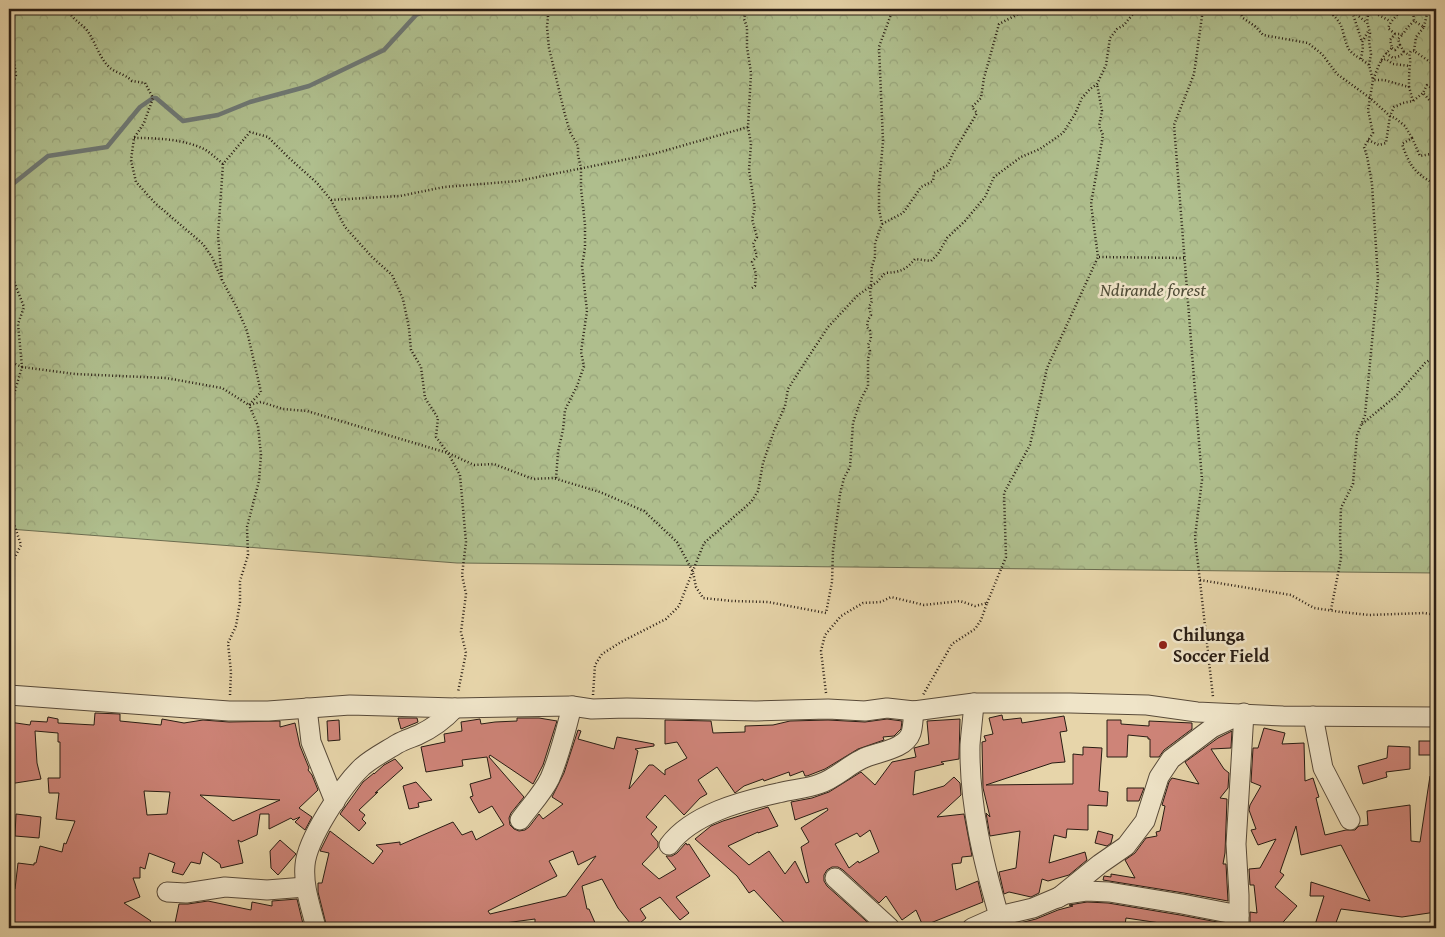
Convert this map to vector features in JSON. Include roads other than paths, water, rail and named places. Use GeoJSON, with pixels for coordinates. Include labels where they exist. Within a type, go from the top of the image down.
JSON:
{"type":"FeatureCollection","features":[{"type":"Feature","properties":{"kind":"street"},"geometry":{"type":"LineString","coordinates":[[9,695],[229,711],[268,711],[350,705],[455,708],[572,706],[756,711],[828,709],[865,711],[887,708],[914,710],[974,703],[1070,703],[1148,705],[1196,712],[1283,716],[1436,718]]}},
{"type":"Feature","properties":{"kind":"street"},"geometry":{"type":"LineString","coordinates":[[974,703],[970,746],[976,817],[984,865],[999,916]]}},
{"type":"Feature","properties":{"kind":"street"},"geometry":{"type":"LineString","coordinates":[[520,820],[549,779],[560,752],[572,706]]}},
{"type":"Feature","properties":{"kind":"street"},"geometry":{"type":"LineString","coordinates":[[307,708],[311,742],[335,802]]}},
{"type":"Feature","properties":{"kind":"street"},"geometry":{"type":"LineString","coordinates":[[316,928],[305,887],[305,864],[307,853],[326,815],[350,780],[364,766],[400,743],[444,720],[455,708]]}},
{"type":"Feature","properties":{"kind":"street"},"geometry":{"type":"LineString","coordinates":[[669,845],[687,827],[717,811],[779,792],[821,784],[858,761],[899,747],[911,733],[914,710]]}},
{"type":"Feature","properties":{"kind":"street"},"geometry":{"type":"LineString","coordinates":[[1058,898],[1126,846],[1146,821],[1159,778],[1171,759],[1212,728],[1244,713]]}},
{"type":"Feature","properties":{"kind":"street"},"geometry":{"type":"LineString","coordinates":[[972,928],[999,916],[1033,908],[1073,892],[1096,891],[1182,904],[1239,922],[1236,844],[1244,713]]}},
{"type":"Feature","properties":{"kind":"street"},"geometry":{"type":"LineString","coordinates":[[1313,716],[1323,768],[1350,820]]}},
{"type":"Feature","properties":{"kind":"street"},"geometry":{"type":"LineString","coordinates":[[835,878],[890,928]]}},
{"type":"Feature","properties":{"kind":"street"},"geometry":{"type":"LineString","coordinates":[[167,892],[186,894],[225,887],[268,890],[305,887]]}},
{"type":"Feature","properties":{"kind":"waterway"},"geometry":{"type":"LineString","coordinates":[[9,187],[48,156],[107,147],[140,107],[153,98],[156,98],[183,121],[218,115],[250,102],[309,86],[384,50],[416,15],[429,9]]}},
{"type":"Feature","properties":{"kind":"place","name":"Chilunga Soccer Field"},"geometry":{"type":"Point","coordinates":[1163,645]}},
{"type":"Feature","properties":{"kind":"park label","name":"Ndirande forest"},"geometry":{"type":"Point","coordinates":[1153,290]}}]}
